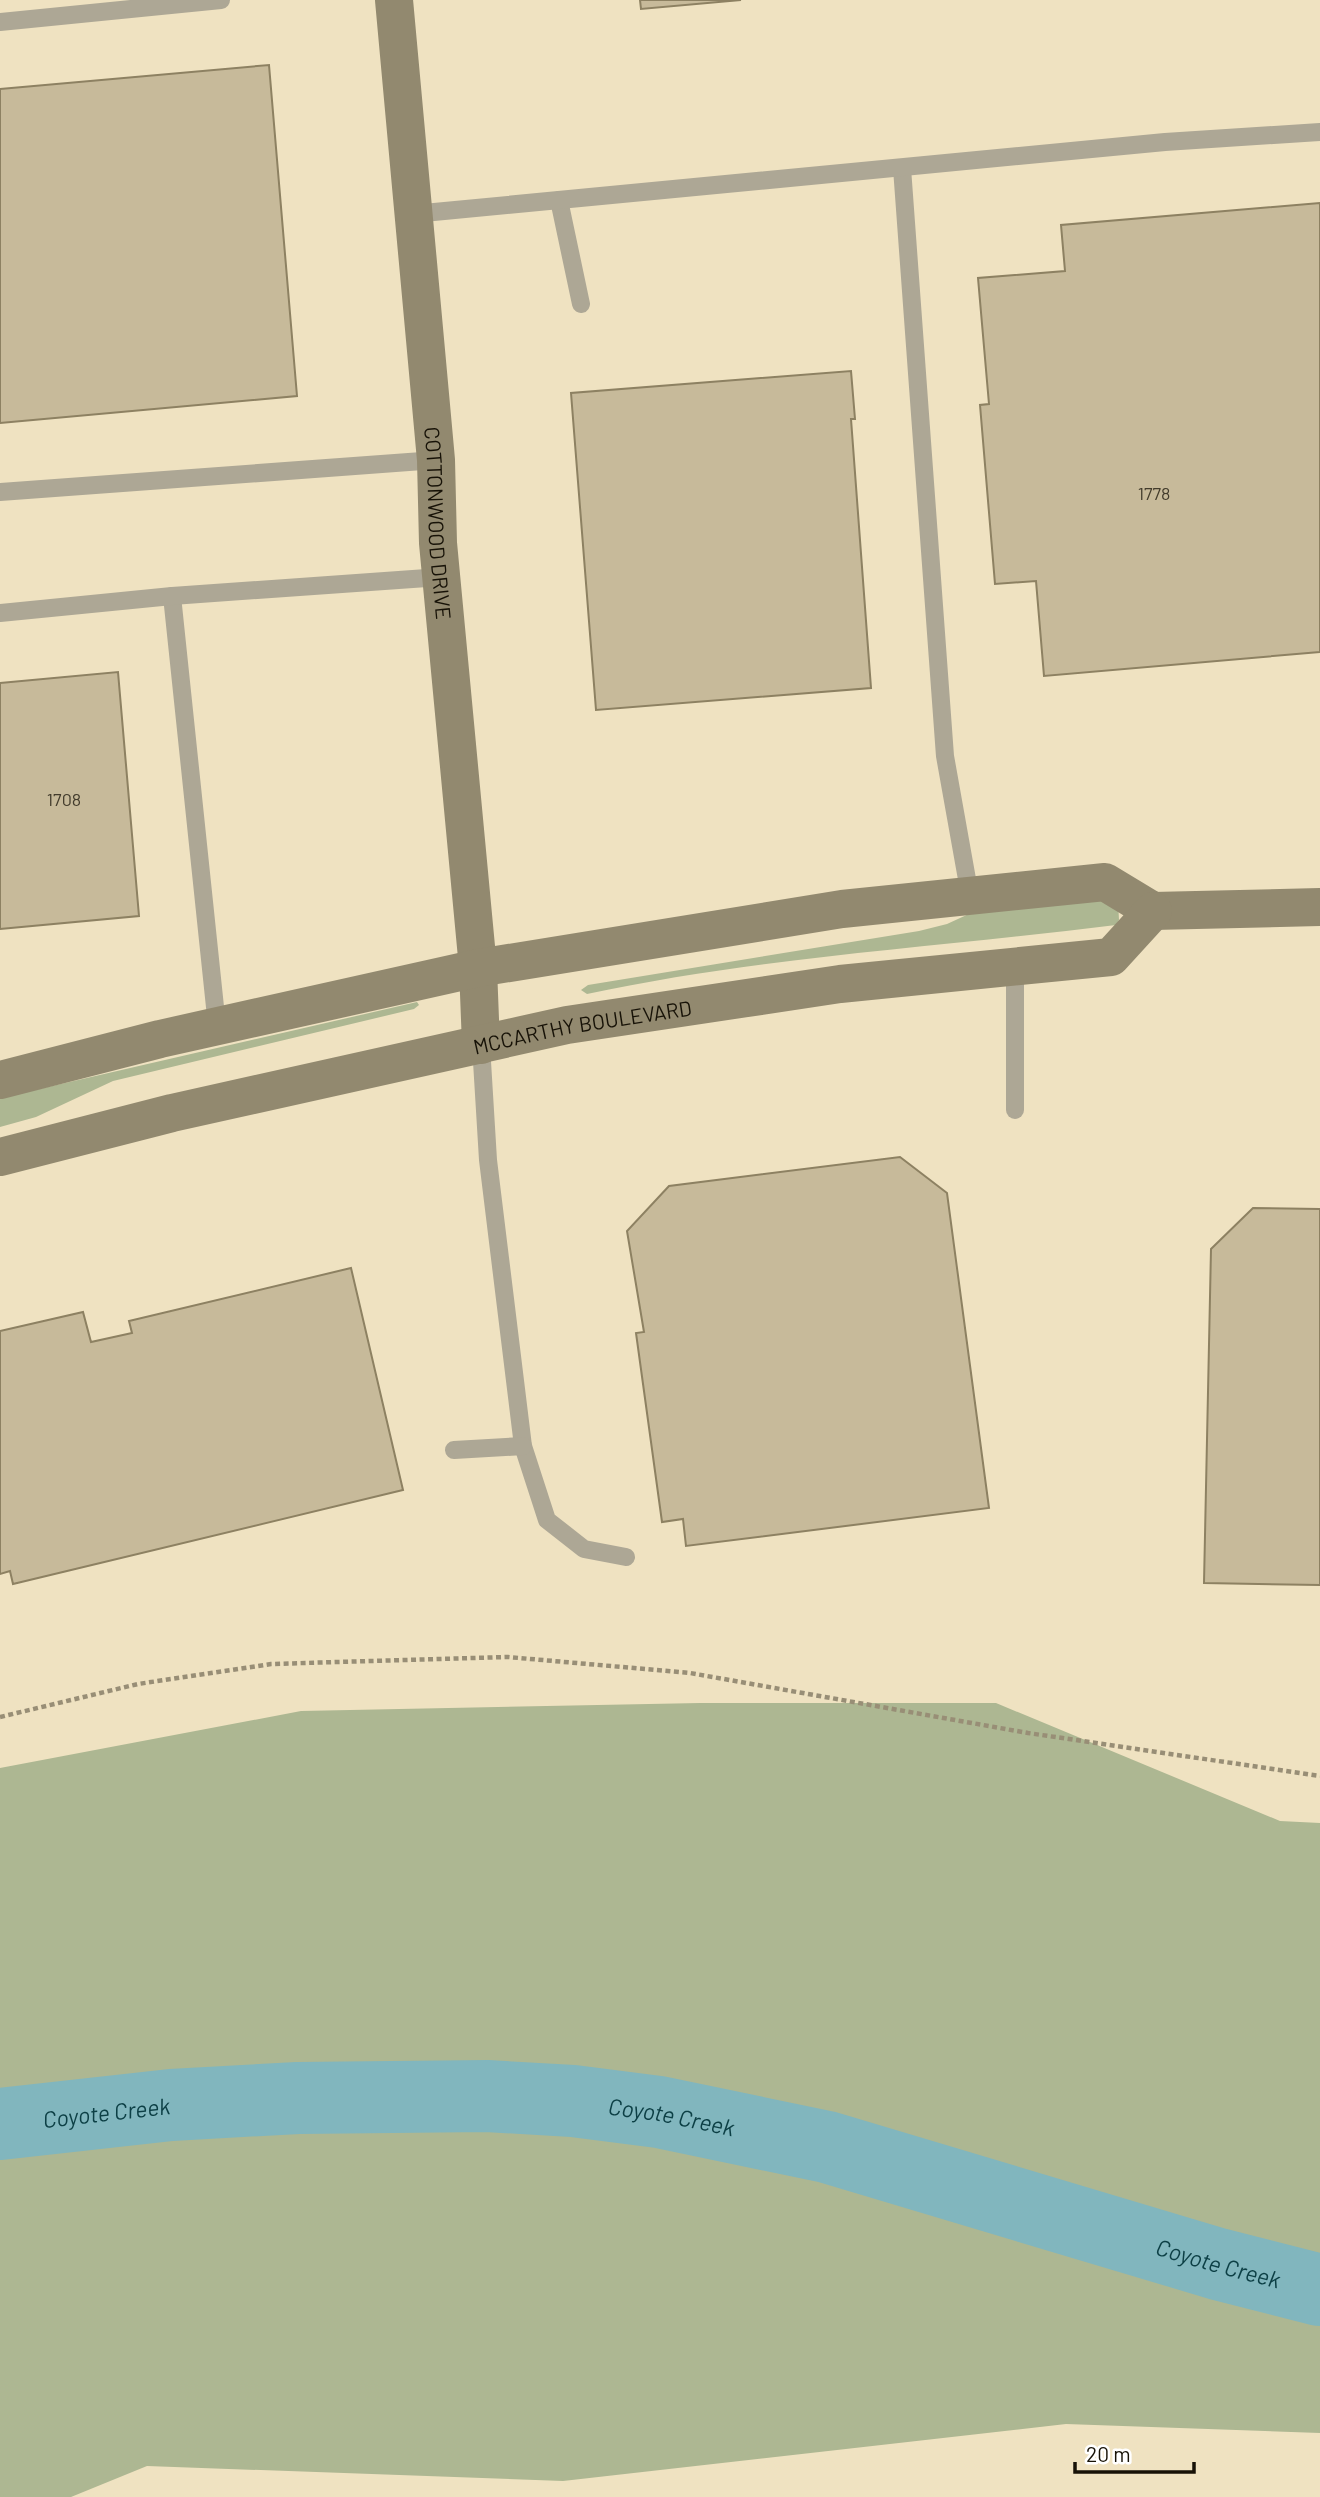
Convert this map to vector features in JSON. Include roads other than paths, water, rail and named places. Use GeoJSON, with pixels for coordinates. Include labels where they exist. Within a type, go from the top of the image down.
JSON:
{"type":"FeatureCollection","features":[{"type":"Feature","properties":{"kind":"main road","name":"COTTONWOOD DRIVE"},"geometry":{"type":"LineString","coordinates":[[394,0],[436,460],[441,577],[478,968],[481,1045]]}},
{"type":"Feature","properties":{"kind":"main road"},"geometry":{"type":"LineString","coordinates":[[0,1080],[216,1026],[478,968],[842,909],[1105,882],[1153,911],[1320,907]]}},
{"type":"Feature","properties":{"kind":"main road","name":"MCCARTHY BOULEVARD"},"geometry":{"type":"LineString","coordinates":[[0,1157],[172,1113],[567,1025],[827,986],[1111,957],[1153,911]]}},
{"type":"Feature","properties":{"kind":"lane"},"geometry":{"type":"LineString","coordinates":[[0,22],[221,0]]}},
{"type":"Feature","properties":{"kind":"lane"},"geometry":{"type":"LineString","coordinates":[[413,214],[1165,142],[1320,132]]}},
{"type":"Feature","properties":{"kind":"lane"},"geometry":{"type":"LineString","coordinates":[[902,168],[945,756],[970,896]]}},
{"type":"Feature","properties":{"kind":"lane"},"geometry":{"type":"LineString","coordinates":[[559,200],[580,304]]}},
{"type":"Feature","properties":{"kind":"lane"},"geometry":{"type":"LineString","coordinates":[[0,492],[436,460]]}},
{"type":"Feature","properties":{"kind":"lane"},"geometry":{"type":"LineString","coordinates":[[0,613],[172,596],[441,577]]}},
{"type":"Feature","properties":{"kind":"lane"},"geometry":{"type":"LineString","coordinates":[[172,596],[216,1026]]}},
{"type":"Feature","properties":{"kind":"lane"},"geometry":{"type":"LineString","coordinates":[[1015,967],[1015,1110]]}},
{"type":"Feature","properties":{"kind":"lane"},"geometry":{"type":"LineString","coordinates":[[481,1045],[488,1160],[523,1446],[547,1520],[584,1549],[626,1557]]}},
{"type":"Feature","properties":{"kind":"lane"},"geometry":{"type":"LineString","coordinates":[[454,1450],[523,1446]]}},
{"type":"Feature","properties":{"kind":"waterway","name":"Coyote Creek"},"geometry":{"type":"LineString","coordinates":[[0,2124],[171,2105],[298,2098],[487,2096],[573,2101],[659,2112],[827,2147],[1218,2264],[1320,2290]]}}]}
